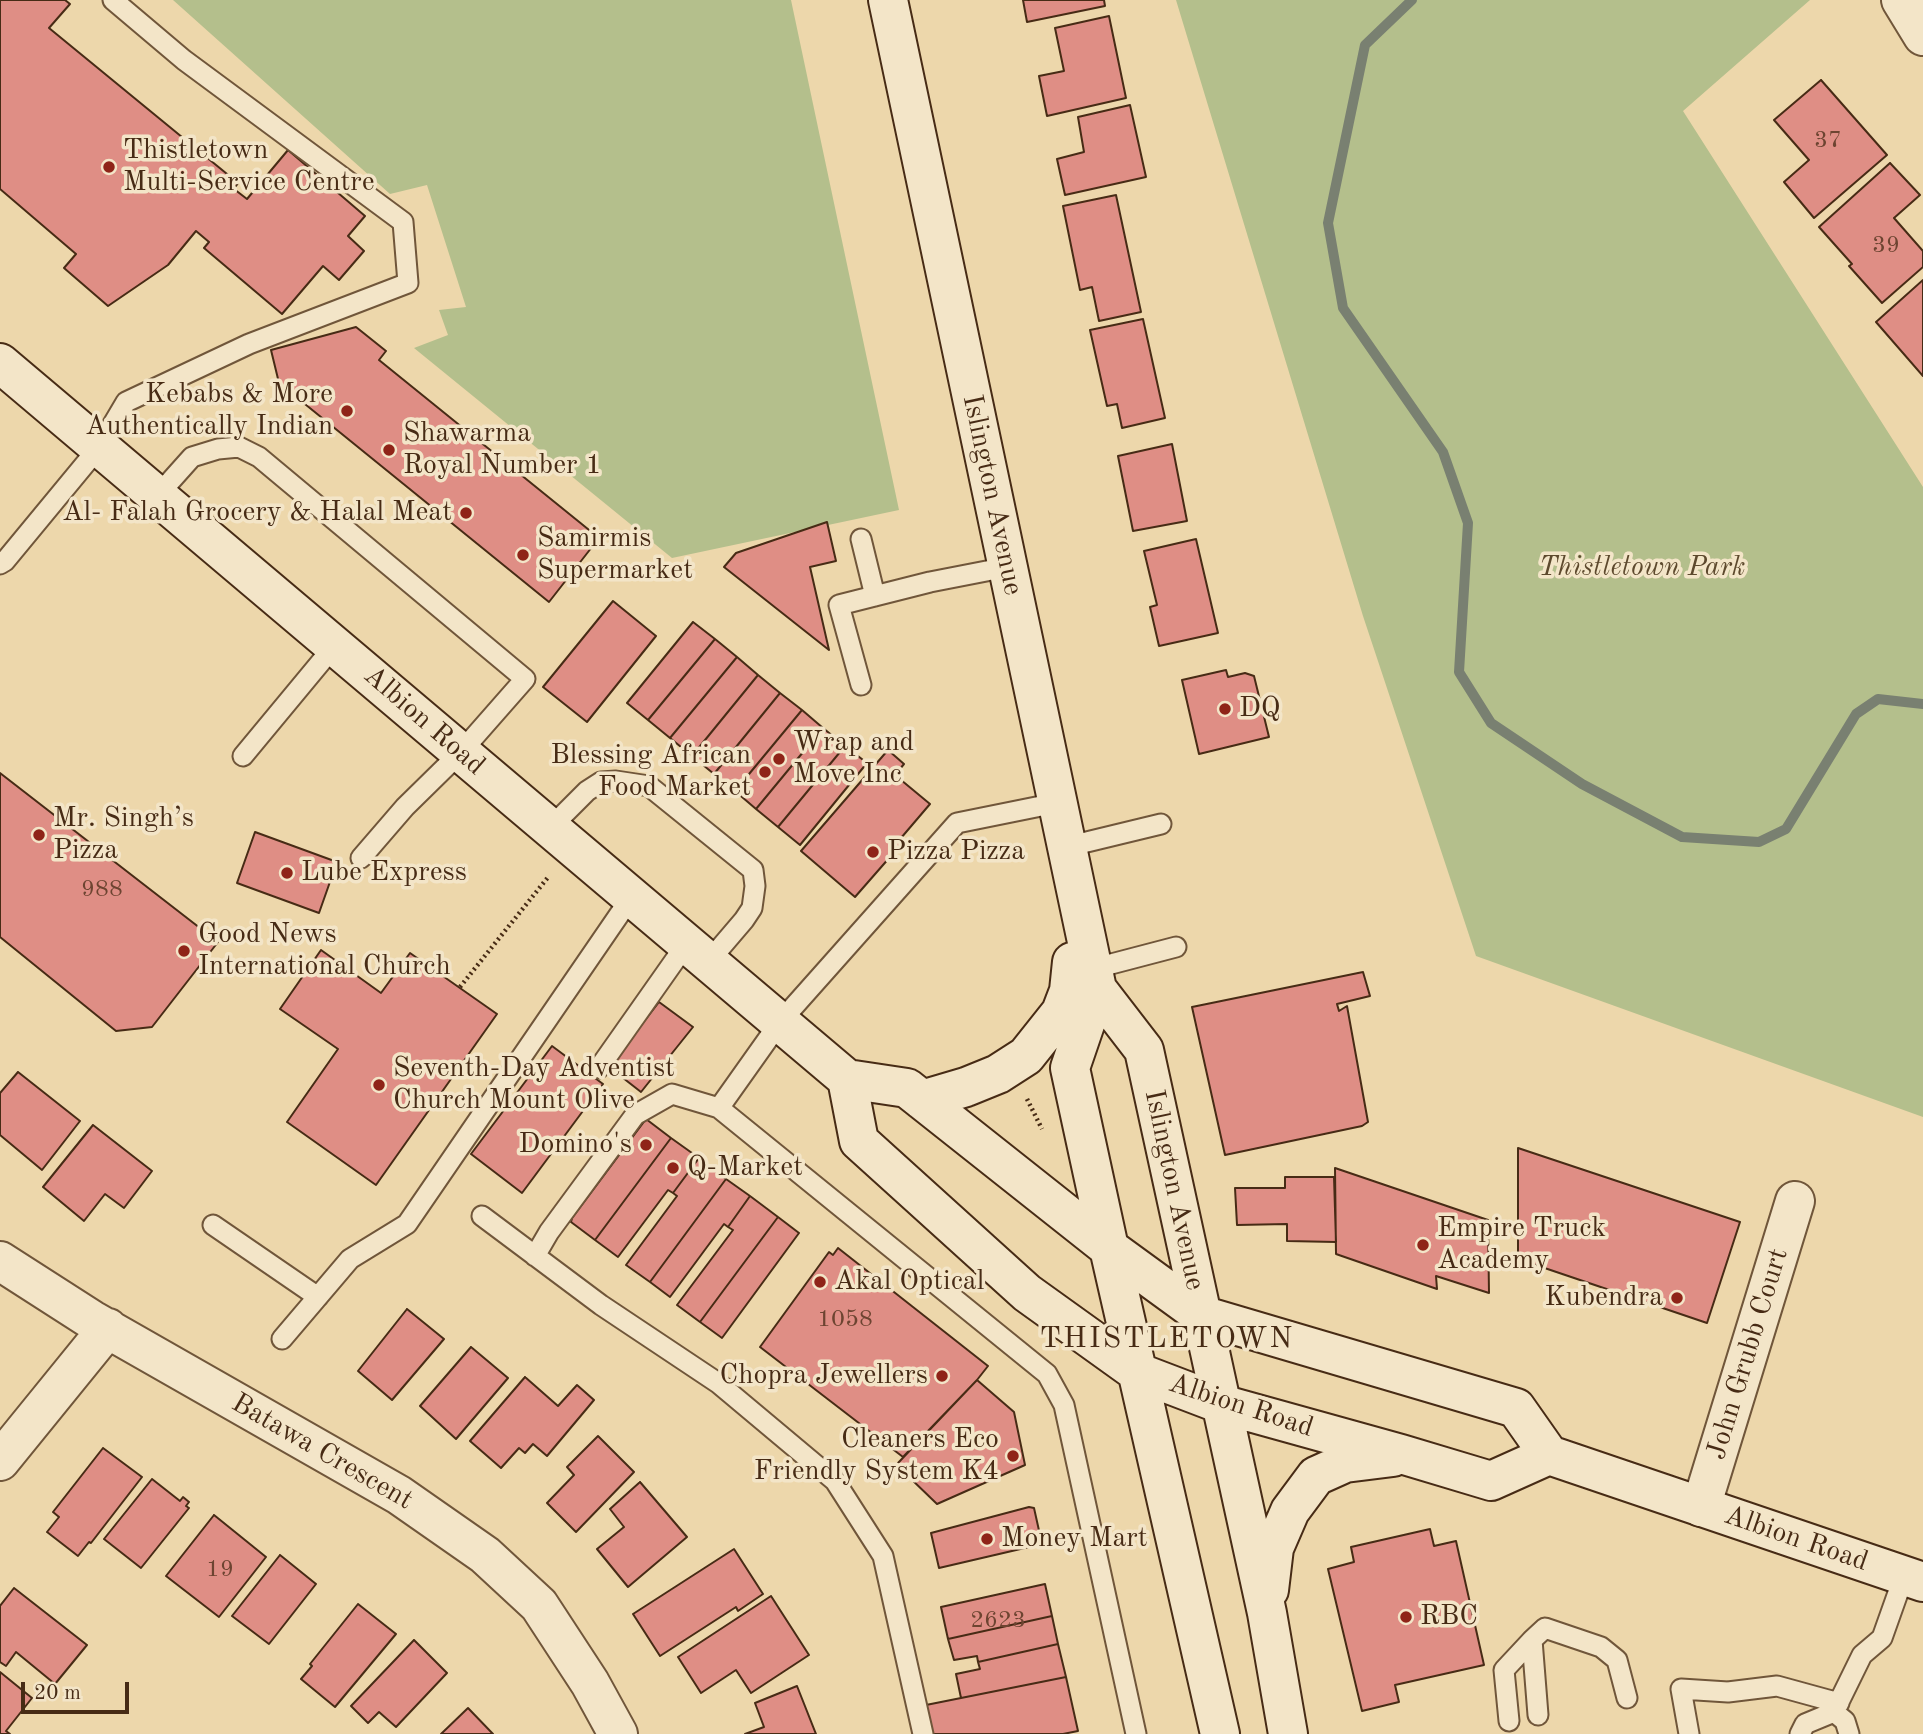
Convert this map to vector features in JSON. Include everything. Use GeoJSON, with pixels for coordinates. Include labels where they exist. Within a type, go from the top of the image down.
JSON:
{"type":"FeatureCollection","features":[{"type":"Feature","properties":{"kind":"main road","name":"Islington Avenue"},"geometry":{"type":"LineString","coordinates":[[888,0],[1094,979],[1144,1050],[1267,1613],[1288,1734]]}},
{"type":"Feature","properties":{"kind":"main road"},"geometry":{"type":"LineString","coordinates":[[1901,0],[1923,36]]}},
{"type":"Feature","properties":{"kind":"main road","name":"Albion Road"},"geometry":{"type":"LineString","coordinates":[[0,363],[847,1079],[859,1140],[1027,1293],[1138,1372],[1221,1404],[1491,1481],[1549,1455],[1913,1579]]}},
{"type":"Feature","properties":{"kind":"main road"},"geometry":{"type":"LineString","coordinates":[[922,1100],[999,1074],[1026,1056],[1061,1012],[1069,991],[1075,943],[1076,894]]}},
{"type":"Feature","properties":{"kind":"main road"},"geometry":{"type":"LineString","coordinates":[[1094,979],[1070,1068],[1220,1734]]}},
{"type":"Feature","properties":{"kind":"main road"},"geometry":{"type":"LineString","coordinates":[[847,1079],[907,1088],[1109,1248],[1201,1315],[1516,1408],[1549,1455]]}},
{"type":"Feature","properties":{"kind":"main road","name":"John Grubb Court"},"geometry":{"type":"LineString","coordinates":[[1701,1507],[1796,1201]]}},
{"type":"Feature","properties":{"kind":"main road","name":"Batawa Crescent"},"geometry":{"type":"LineString","coordinates":[[0,1261],[108,1328],[399,1495],[485,1555],[539,1605],[590,1683],[618,1734]]}},
{"type":"Feature","properties":{"kind":"main road"},"geometry":{"type":"LineString","coordinates":[[0,1461],[108,1328]]}},
{"type":"Feature","properties":{"kind":"main road"},"geometry":{"type":"LineString","coordinates":[[1267,1613],[1274,1548],[1290,1511],[1316,1476],[1345,1463],[1390,1458],[1401,1454]]}},
{"type":"Feature","properties":{"kind":"lane"},"geometry":{"type":"LineString","coordinates":[[0,564],[100,446],[126,402],[248,344],[408,283],[403,222],[184,60],[113,0]]}},
{"type":"Feature","properties":{"kind":"lane"},"geometry":{"type":"LineString","coordinates":[[158,495],[192,457],[218,449],[239,447],[259,457],[526,679],[460,752],[405,807],[361,858]]}},
{"type":"Feature","properties":{"kind":"lane"},"geometry":{"type":"LineString","coordinates":[[861,539],[875,596]]}},
{"type":"Feature","properties":{"kind":"lane"},"geometry":{"type":"LineString","coordinates":[[861,685],[839,606],[1007,567]]}},
{"type":"Feature","properties":{"kind":"lane"},"geometry":{"type":"LineString","coordinates":[[243,757],[335,645]]}},
{"type":"Feature","properties":{"kind":"lane"},"geometry":{"type":"LineString","coordinates":[[561,837],[587,791],[601,782],[616,780],[649,786],[753,870],[755,886],[752,908],[744,920],[698,952],[598,1068]]}},
{"type":"Feature","properties":{"kind":"lane"},"geometry":{"type":"LineString","coordinates":[[719,1108],[780,1022],[957,823],[1056,803]]}},
{"type":"Feature","properties":{"kind":"lane"},"geometry":{"type":"LineString","coordinates":[[1066,847],[1161,824]]}},
{"type":"Feature","properties":{"kind":"lane"},"geometry":{"type":"LineString","coordinates":[[282,1339],[350,1259],[407,1224],[632,896]]}},
{"type":"Feature","properties":{"kind":"lane"},"geometry":{"type":"LineString","coordinates":[[1094,979],[1176,947]]}},
{"type":"Feature","properties":{"kind":"lane"},"geometry":{"type":"LineString","coordinates":[[535,1256],[549,1232],[635,1115],[672,1094],[719,1108],[1048,1374],[1064,1405],[1136,1734]]}},
{"type":"Feature","properties":{"kind":"lane"},"geometry":{"type":"LineString","coordinates":[[482,1216],[601,1305],[718,1383],[835,1481],[883,1556],[923,1734]]}},
{"type":"Feature","properties":{"kind":"lane"},"geometry":{"type":"LineString","coordinates":[[213,1225],[318,1297]]}},
{"type":"Feature","properties":{"kind":"lane"},"geometry":{"type":"LineString","coordinates":[[1800,1734],[1805,1724],[1837,1707],[1862,1655],[1882,1638],[1913,1579]]}},
{"type":"Feature","properties":{"kind":"lane"},"geometry":{"type":"LineString","coordinates":[[1509,1721],[1504,1670],[1545,1628],[1601,1647],[1617,1660],[1627,1698]]}},
{"type":"Feature","properties":{"kind":"lane"},"geometry":{"type":"LineString","coordinates":[[1532,1640],[1538,1715]]}},
{"type":"Feature","properties":{"kind":"lane"},"geometry":{"type":"LineString","coordinates":[[1689,1734],[1681,1689],[1728,1692],[1777,1686],[1837,1707],[1849,1734]]}},
{"type":"Feature","properties":{"kind":"path"},"geometry":{"type":"LineString","coordinates":[[460,988],[561,837]]}},
{"type":"Feature","properties":{"kind":"path"},"geometry":{"type":"LineString","coordinates":[[1023,1091],[1045,1134]]}},
{"type":"Feature","properties":{"kind":"green space"},"geometry":{"type":"Polygon","coordinates":[[[173,0],[791,0],[899,510],[672,558],[414,348],[448,335],[439,310],[466,307],[427,185],[390,194],[173,0]]]}},
{"type":"Feature","properties":{"kind":"green space","name":"Thistletown Park"},"geometry":{"type":"Polygon","coordinates":[[[1176,0],[1810,0],[1683,111],[1923,487],[1923,1117],[1476,956],[1363,616],[1176,0]]]}},
{"type":"Feature","properties":{"kind":"building","name":"Thistletown Multi-Service Centre"},"geometry":{"type":"Polygon","coordinates":[[[0,0],[65,0],[70,4],[49,28],[238,183],[234,189],[247,199],[288,150],[365,216],[348,236],[364,251],[339,280],[323,266],[282,314],[204,248],[209,242],[196,231],[168,265],[108,306],[64,268],[76,254],[0,189],[0,0]]]}},
{"type":"Feature","properties":{"kind":"building"},"geometry":{"type":"Polygon","coordinates":[[[1023,0],[1104,0],[1105,6],[1027,22],[1023,0]]]}},
{"type":"Feature","properties":{"kind":"building"},"geometry":{"type":"Polygon","coordinates":[[[1109,16],[1126,98],[1047,116],[1039,76],[1064,71],[1055,28],[1109,16]]]}},
{"type":"Feature","properties":{"kind":"building"},"geometry":{"type":"Polygon","coordinates":[[[1821,80],[1887,155],[1814,218],[1784,182],[1809,160],[1774,120],[1821,80]]]}},
{"type":"Feature","properties":{"kind":"building"},"geometry":{"type":"Polygon","coordinates":[[[1130,105],[1146,177],[1065,195],[1057,159],[1084,152],[1078,117],[1130,105]]]}},
{"type":"Feature","properties":{"kind":"building"},"geometry":{"type":"Polygon","coordinates":[[[1890,163],[1920,195],[1894,218],[1923,251],[1923,267],[1882,303],[1819,227],[1890,163]]]}},
{"type":"Feature","properties":{"kind":"building"},"geometry":{"type":"Polygon","coordinates":[[[1116,195],[1141,312],[1099,321],[1092,287],[1080,290],[1063,206],[1116,195]]]}},
{"type":"Feature","properties":{"kind":"building"},"geometry":{"type":"Polygon","coordinates":[[[1923,280],[1923,376],[1876,322],[1923,280]]]}},
{"type":"Feature","properties":{"kind":"building"},"geometry":{"type":"Polygon","coordinates":[[[1143,319],[1165,418],[1122,428],[1117,404],[1107,406],[1090,330],[1143,319]]]}},
{"type":"Feature","properties":{"kind":"building"},"geometry":{"type":"Polygon","coordinates":[[[356,327],[386,351],[379,360],[599,538],[549,602],[279,383],[271,350],[356,327]]]}},
{"type":"Feature","properties":{"kind":"building"},"geometry":{"type":"Polygon","coordinates":[[[1172,444],[1187,521],[1133,531],[1118,456],[1172,444]]]}},
{"type":"Feature","properties":{"kind":"building"},"geometry":{"type":"Polygon","coordinates":[[[827,522],[836,561],[810,567],[829,650],[724,567],[736,553],[827,522]]]}},
{"type":"Feature","properties":{"kind":"building"},"geometry":{"type":"Polygon","coordinates":[[[1196,539],[1218,633],[1159,646],[1150,607],[1157,605],[1144,551],[1196,539]]]}},
{"type":"Feature","properties":{"kind":"building"},"geometry":{"type":"Polygon","coordinates":[[[613,601],[656,636],[587,722],[543,687],[613,601]]]}},
{"type":"Feature","properties":{"kind":"building"},"geometry":{"type":"Polygon","coordinates":[[[693,622],[715,639],[648,720],[627,703],[693,622]]]}},
{"type":"Feature","properties":{"kind":"building"},"geometry":{"type":"Polygon","coordinates":[[[715,639],[737,657],[670,738],[648,720],[715,639]]]}},
{"type":"Feature","properties":{"kind":"building"},"geometry":{"type":"Polygon","coordinates":[[[737,657],[758,675],[692,756],[670,738],[737,657]]]}},
{"type":"Feature","properties":{"kind":"building","name":"DQ"},"geometry":{"type":"Polygon","coordinates":[[[1226,670],[1228,677],[1245,673],[1254,676],[1269,737],[1199,754],[1182,680],[1226,670]]]}},
{"type":"Feature","properties":{"kind":"building"},"geometry":{"type":"Polygon","coordinates":[[[758,675],[780,693],[714,774],[692,756],[758,675]]]}},
{"type":"Feature","properties":{"kind":"building"},"geometry":{"type":"Polygon","coordinates":[[[780,693],[802,710],[735,791],[714,774],[780,693]]]}},
{"type":"Feature","properties":{"kind":"building","name":"Wrap and Move Inc"},"geometry":{"type":"Polygon","coordinates":[[[802,710],[823,728],[756,809],[735,791],[802,710]]]}},
{"type":"Feature","properties":{"kind":"building"},"geometry":{"type":"Polygon","coordinates":[[[823,728],[845,746],[778,827],[756,809],[823,728]]]}},
{"type":"Feature","properties":{"kind":"building"},"geometry":{"type":"Polygon","coordinates":[[[845,746],[867,763],[800,845],[778,827],[845,746]]]}},
{"type":"Feature","properties":{"kind":"building"},"geometry":{"type":"Polygon","coordinates":[[[888,750],[904,764],[895,775],[930,804],[901,838],[904,841],[855,897],[801,851],[888,750]]]}},
{"type":"Feature","properties":{"kind":"building"},"geometry":{"type":"Polygon","coordinates":[[[0,773],[218,942],[152,1027],[116,1031],[0,937],[0,773]]]}},
{"type":"Feature","properties":{"kind":"building","name":"Lube Express"},"geometry":{"type":"Polygon","coordinates":[[[255,832],[337,862],[319,913],[237,883],[255,832]]]}},
{"type":"Feature","properties":{"kind":"building","name":"Seventh-Day Adventist Church Mount Olive"},"geometry":{"type":"Polygon","coordinates":[[[321,950],[381,993],[410,953],[497,1014],[376,1185],[287,1122],[338,1049],[280,1009],[321,950]]]}},
{"type":"Feature","properties":{"kind":"building"},"geometry":{"type":"Polygon","coordinates":[[[1363,972],[1370,996],[1337,1004],[1339,1011],[1347,1006],[1368,1122],[1362,1126],[1225,1155],[1192,1007],[1363,972]]]}},
{"type":"Feature","properties":{"kind":"building"},"geometry":{"type":"Polygon","coordinates":[[[659,1002],[693,1027],[641,1092],[609,1067],[659,1002]]]}},
{"type":"Feature","properties":{"kind":"building"},"geometry":{"type":"Polygon","coordinates":[[[552,1046],[603,1084],[522,1193],[471,1154],[552,1046]]]}},
{"type":"Feature","properties":{"kind":"building"},"geometry":{"type":"Polygon","coordinates":[[[18,1072],[80,1121],[42,1170],[0,1135],[0,1093],[18,1072]]]}},
{"type":"Feature","properties":{"kind":"building"},"geometry":{"type":"Polygon","coordinates":[[[646,1119],[671,1138],[595,1240],[571,1222],[572,1218],[646,1119]]]}},
{"type":"Feature","properties":{"kind":"building"},"geometry":{"type":"Polygon","coordinates":[[[93,1125],[152,1171],[124,1208],[105,1194],[84,1221],[43,1187],[93,1125]]]}},
{"type":"Feature","properties":{"kind":"building"},"geometry":{"type":"Polygon","coordinates":[[[671,1138],[699,1158],[673,1193],[668,1190],[618,1257],[595,1240],[671,1138]]]}},
{"type":"Feature","properties":{"kind":"building"},"geometry":{"type":"Polygon","coordinates":[[[1518,1148],[1740,1222],[1707,1323],[1518,1259],[1518,1148]]]}},
{"type":"Feature","properties":{"kind":"building"},"geometry":{"type":"Polygon","coordinates":[[[699,1158],[726,1179],[650,1282],[626,1265],[677,1196],[673,1193],[699,1158]]]}},
{"type":"Feature","properties":{"kind":"building"},"geometry":{"type":"Polygon","coordinates":[[[1335,1168],[1488,1220],[1489,1293],[1436,1276],[1437,1289],[1336,1254],[1335,1168]]]}},
{"type":"Feature","properties":{"kind":"building"},"geometry":{"type":"Polygon","coordinates":[[[1285,1177],[1334,1177],[1336,1242],[1287,1241],[1287,1224],[1237,1225],[1235,1188],[1285,1188],[1285,1177]]]}},
{"type":"Feature","properties":{"kind":"building"},"geometry":{"type":"Polygon","coordinates":[[[726,1179],[750,1196],[728,1227],[724,1224],[670,1297],[650,1282],[726,1179]]]}},
{"type":"Feature","properties":{"kind":"building"},"geometry":{"type":"Polygon","coordinates":[[[750,1196],[778,1217],[700,1322],[677,1305],[733,1230],[728,1227],[750,1196]]]}},
{"type":"Feature","properties":{"kind":"building"},"geometry":{"type":"Polygon","coordinates":[[[778,1217],[799,1233],[722,1338],[700,1322],[778,1217]]]}},
{"type":"Feature","properties":{"kind":"building"},"geometry":{"type":"Polygon","coordinates":[[[838,1248],[988,1366],[903,1457],[760,1347],[829,1252],[833,1255],[838,1248]]]}},
{"type":"Feature","properties":{"kind":"building"},"geometry":{"type":"Polygon","coordinates":[[[407,1309],[444,1339],[392,1400],[358,1371],[407,1309]]]}},
{"type":"Feature","properties":{"kind":"building"},"geometry":{"type":"Polygon","coordinates":[[[471,1347],[508,1378],[456,1439],[420,1406],[471,1347]]]}},
{"type":"Feature","properties":{"kind":"building"},"geometry":{"type":"Polygon","coordinates":[[[525,1377],[558,1406],[577,1385],[594,1400],[547,1456],[533,1444],[525,1453],[519,1448],[501,1468],[470,1441],[525,1377]]]}},
{"type":"Feature","properties":{"kind":"building"},"geometry":{"type":"Polygon","coordinates":[[[977,1380],[1014,1412],[1025,1465],[937,1504],[898,1463],[977,1380]]]}},
{"type":"Feature","properties":{"kind":"building"},"geometry":{"type":"Polygon","coordinates":[[[598,1436],[634,1472],[576,1532],[547,1503],[574,1475],[567,1467],[598,1436]]]}},
{"type":"Feature","properties":{"kind":"building"},"geometry":{"type":"Polygon","coordinates":[[[103,1448],[142,1477],[78,1556],[47,1532],[59,1517],[53,1512],[103,1448]]]}},
{"type":"Feature","properties":{"kind":"building"},"geometry":{"type":"Polygon","coordinates":[[[152,1479],[180,1501],[183,1497],[189,1502],[186,1506],[189,1508],[141,1568],[104,1539],[152,1479]]]}},
{"type":"Feature","properties":{"kind":"building"},"geometry":{"type":"Polygon","coordinates":[[[640,1482],[687,1537],[628,1587],[597,1549],[624,1527],[610,1509],[640,1482]]]}},
{"type":"Feature","properties":{"kind":"building","name":"Money Mart"},"geometry":{"type":"Polygon","coordinates":[[[1029,1507],[1034,1508],[1042,1544],[939,1568],[931,1533],[1029,1507]]]}},
{"type":"Feature","properties":{"kind":"building"},"geometry":{"type":"Polygon","coordinates":[[[214,1515],[266,1557],[219,1617],[166,1576],[214,1515]]]}},
{"type":"Feature","properties":{"kind":"building","name":"RBC"},"geometry":{"type":"Polygon","coordinates":[[[1430,1529],[1434,1546],[1456,1541],[1484,1665],[1395,1685],[1399,1702],[1362,1711],[1328,1569],[1354,1562],[1351,1547],[1430,1529]]]}},
{"type":"Feature","properties":{"kind":"building"},"geometry":{"type":"Polygon","coordinates":[[[734,1549],[763,1594],[738,1611],[736,1607],[660,1656],[633,1614],[734,1549]]]}},
{"type":"Feature","properties":{"kind":"building"},"geometry":{"type":"Polygon","coordinates":[[[280,1555],[316,1584],[269,1644],[232,1616],[280,1555]]]}},
{"type":"Feature","properties":{"kind":"building"},"geometry":{"type":"Polygon","coordinates":[[[1045,1584],[1052,1616],[948,1639],[941,1607],[1045,1584]]]}},
{"type":"Feature","properties":{"kind":"building"},"geometry":{"type":"Polygon","coordinates":[[[14,1588],[87,1645],[55,1684],[16,1652],[6,1666],[0,1662],[0,1606],[14,1588]]]}},
{"type":"Feature","properties":{"kind":"building"},"geometry":{"type":"Polygon","coordinates":[[[771,1596],[809,1655],[751,1693],[736,1670],[701,1693],[678,1657],[771,1596]]]}},
{"type":"Feature","properties":{"kind":"building"},"geometry":{"type":"Polygon","coordinates":[[[358,1604],[396,1634],[335,1707],[301,1679],[358,1604]]]}},
{"type":"Feature","properties":{"kind":"building"},"geometry":{"type":"Polygon","coordinates":[[[1052,1616],[1058,1644],[978,1662],[977,1656],[954,1660],[948,1639],[1052,1616]]]}},
{"type":"Feature","properties":{"kind":"building"},"geometry":{"type":"Polygon","coordinates":[[[414,1640],[447,1673],[396,1727],[379,1712],[368,1723],[351,1706],[414,1640]]]}},
{"type":"Feature","properties":{"kind":"building"},"geometry":{"type":"Polygon","coordinates":[[[1058,1644],[1066,1677],[961,1698],[956,1674],[980,1669],[978,1662],[1058,1644]]]}},
{"type":"Feature","properties":{"kind":"building"},"geometry":{"type":"Polygon","coordinates":[[[0,1672],[32,1698],[6,1731],[10,1734],[0,1734],[0,1672]]]}},
{"type":"Feature","properties":{"kind":"building"},"geometry":{"type":"Polygon","coordinates":[[[1066,1677],[1078,1731],[1063,1734],[927,1734],[921,1706],[1066,1677]]]}},
{"type":"Feature","properties":{"kind":"building"},"geometry":{"type":"Polygon","coordinates":[[[797,1686],[816,1734],[745,1734],[764,1727],[755,1703],[797,1686]]]}},
{"type":"Feature","properties":{"kind":"building"},"geometry":{"type":"Polygon","coordinates":[[[468,1708],[493,1734],[441,1734],[468,1708]]]}},
{"type":"Feature","properties":{"kind":"waterway"},"geometry":{"type":"LineString","coordinates":[[1412,0],[1365,45],[1328,223],[1343,308],[1443,452],[1468,523],[1459,672],[1491,723],[1582,784],[1682,837],[1759,842],[1786,829],[1856,714],[1878,699],[1923,704]]}},
{"type":"Feature","properties":{"kind":"place","name":"Thistletown Multi-Service Centre"},"geometry":{"type":"Point","coordinates":[109,167]}},
{"type":"Feature","properties":{"kind":"place","name":"Kebabs & More Authentically Indian"},"geometry":{"type":"Point","coordinates":[347,411]}},
{"type":"Feature","properties":{"kind":"place","name":"Shawarma Royal Number 1"},"geometry":{"type":"Point","coordinates":[389,450]}},
{"type":"Feature","properties":{"kind":"place","name":"Al- Falah Grocery & Halal Meat"},"geometry":{"type":"Point","coordinates":[466,513]}},
{"type":"Feature","properties":{"kind":"place","name":"Samirmis Supermarket"},"geometry":{"type":"Point","coordinates":[523,555]}},
{"type":"Feature","properties":{"kind":"place","name":"DQ"},"geometry":{"type":"Point","coordinates":[1225,709]}},
{"type":"Feature","properties":{"kind":"place","name":"Wrap and Move Inc"},"geometry":{"type":"Point","coordinates":[779,759]}},
{"type":"Feature","properties":{"kind":"place","name":"Blessing African Food Market"},"geometry":{"type":"Point","coordinates":[765,772]}},
{"type":"Feature","properties":{"kind":"place","name":"Mr. Singh’s Pizza"},"geometry":{"type":"Point","coordinates":[39,835]}},
{"type":"Feature","properties":{"kind":"place","name":"Pizza Pizza"},"geometry":{"type":"Point","coordinates":[873,852]}},
{"type":"Feature","properties":{"kind":"place","name":"Lube Express"},"geometry":{"type":"Point","coordinates":[287,873]}},
{"type":"Feature","properties":{"kind":"place","name":"Good News International Church"},"geometry":{"type":"Point","coordinates":[184,951]}},
{"type":"Feature","properties":{"kind":"place","name":"Seventh-Day Adventist Church Mount Olive"},"geometry":{"type":"Point","coordinates":[379,1085]}},
{"type":"Feature","properties":{"kind":"place","name":"Domino's"},"geometry":{"type":"Point","coordinates":[646,1145]}},
{"type":"Feature","properties":{"kind":"place","name":"Q-Market"},"geometry":{"type":"Point","coordinates":[673,1168]}},
{"type":"Feature","properties":{"kind":"place","name":"Empire Truck Academy"},"geometry":{"type":"Point","coordinates":[1423,1245]}},
{"type":"Feature","properties":{"kind":"place","name":"Akal Optical"},"geometry":{"type":"Point","coordinates":[820,1282]}},
{"type":"Feature","properties":{"kind":"place","name":"Kubendra"},"geometry":{"type":"Point","coordinates":[1677,1298]}},
{"type":"Feature","properties":{"kind":"place","name":"Chopra Jewellers"},"geometry":{"type":"Point","coordinates":[942,1376]}},
{"type":"Feature","properties":{"kind":"place","name":"Cleaners Eco Friendly System K4"},"geometry":{"type":"Point","coordinates":[1013,1456]}},
{"type":"Feature","properties":{"kind":"place","name":"Money Mart"},"geometry":{"type":"Point","coordinates":[987,1539]}},
{"type":"Feature","properties":{"kind":"place","name":"RBC"},"geometry":{"type":"Point","coordinates":[1406,1617]}},
{"type":"Feature","properties":{"kind":"district","name":"THISTLETOWN"},"geometry":{"type":"Point","coordinates":[1167,1339]}}]}
